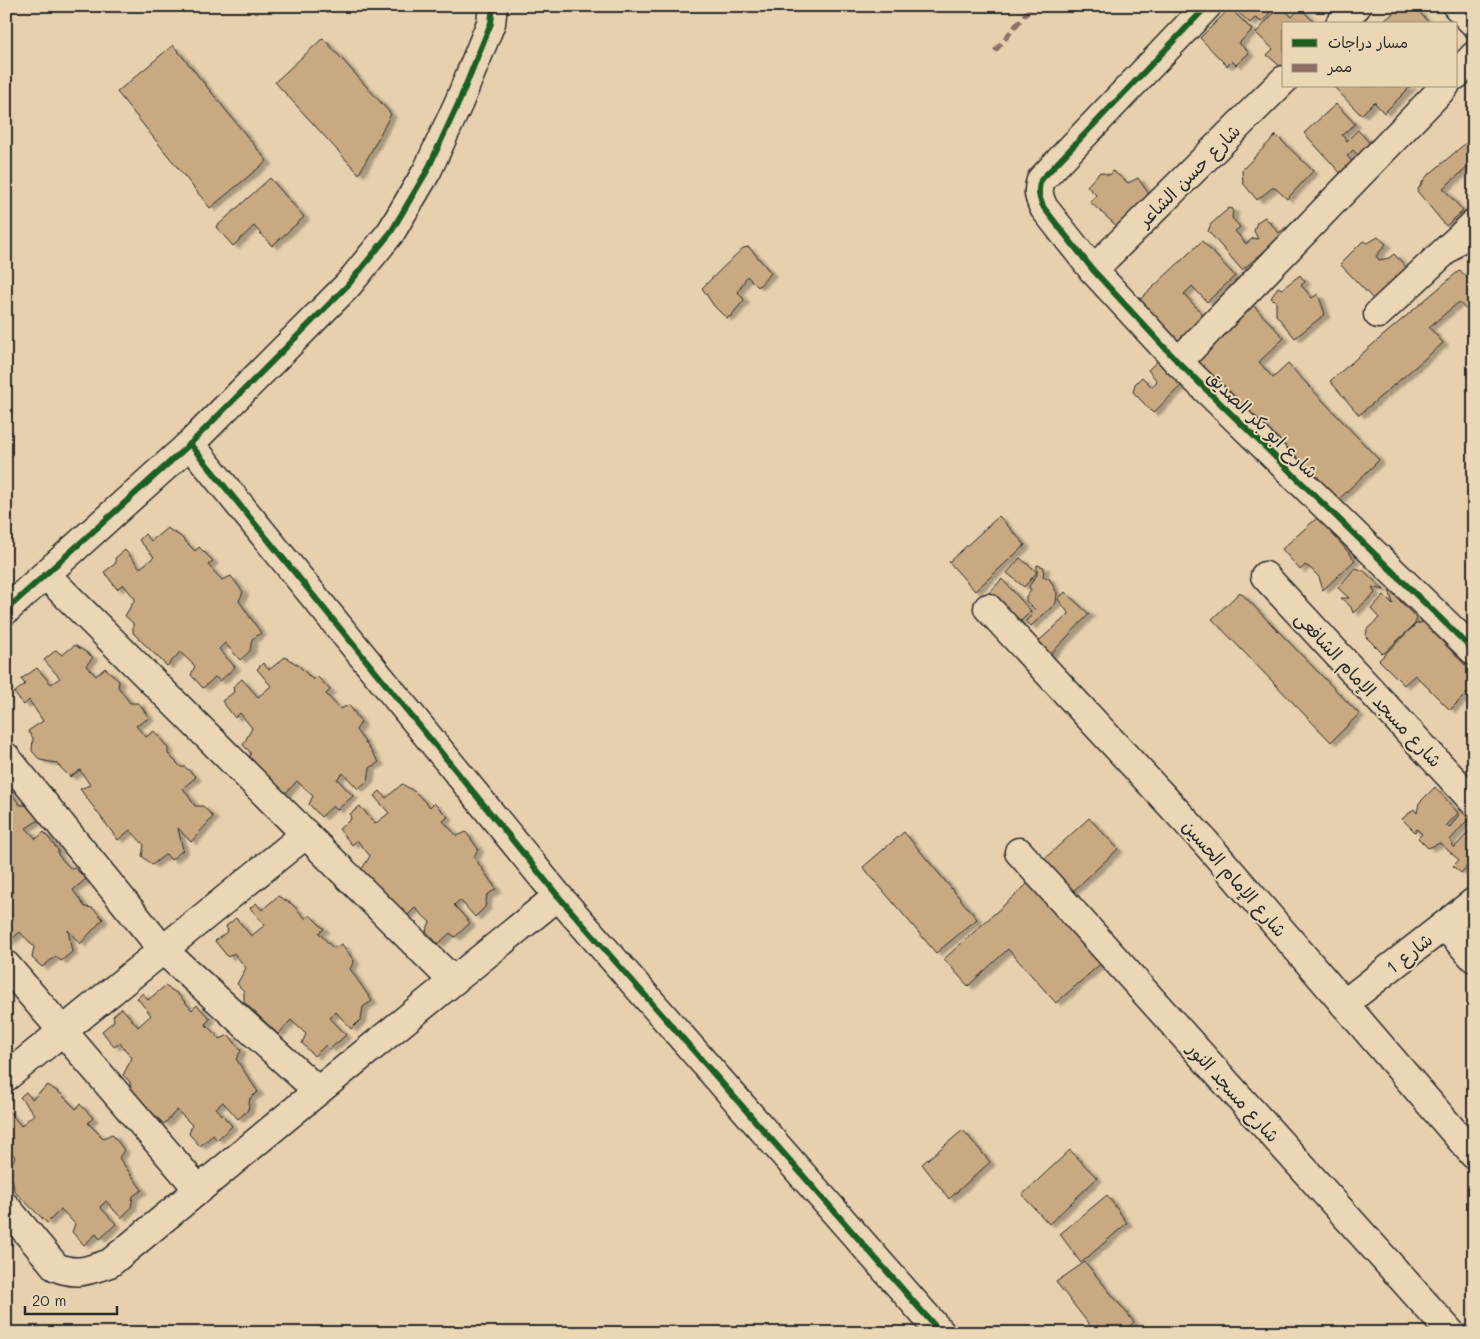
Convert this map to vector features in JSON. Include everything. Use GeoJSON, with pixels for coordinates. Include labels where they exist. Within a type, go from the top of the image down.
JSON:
{"type":"FeatureCollection","features":[{"type":"Feature","properties":{"kind":"main road"},"geometry":{"type":"LineString","coordinates":[[6,610],[46,576],[190,444],[348,285],[391,232],[428,171],[491,23],[493,6]]}},
{"type":"Feature","properties":{"kind":"main road","name":"شارع ابو بكر الصديق"},"geometry":{"type":"LineString","coordinates":[[1207,6],[1041,180],[1038,191],[1044,208],[1094,270],[1178,362],[1474,651]]}},
{"type":"Feature","properties":{"kind":"main road"},"geometry":{"type":"LineString","coordinates":[[1342,22],[1357,6]]}},
{"type":"Feature","properties":{"kind":"main road"},"geometry":{"type":"LineString","coordinates":[[1457,6],[1474,23]]}},
{"type":"Feature","properties":{"kind":"main road"},"geometry":{"type":"LineString","coordinates":[[1458,73],[1474,56]]}},
{"type":"Feature","properties":{"kind":"main road","name":"شارع حسن الشاعر"},"geometry":{"type":"LineString","coordinates":[[1094,270],[1282,82]]}},
{"type":"Feature","properties":{"kind":"main road"},"geometry":{"type":"LineString","coordinates":[[1178,362],[1443,88]]}},
{"type":"Feature","properties":{"kind":"main road"},"geometry":{"type":"LineString","coordinates":[[1378,314],[1474,224]]}},
{"type":"Feature","properties":{"kind":"main road"},"geometry":{"type":"LineString","coordinates":[[190,444],[558,896],[940,1333]]}},
{"type":"Feature","properties":{"kind":"main road"},"geometry":{"type":"LineString","coordinates":[[46,576],[453,981]]}},
{"type":"Feature","properties":{"kind":"main road","name":"شارع مسجد الإمام الشافعى"},"geometry":{"type":"LineString","coordinates":[[1265,576],[1474,802]]}},
{"type":"Feature","properties":{"kind":"main road","name":"شارع الإمام الحسين"},"geometry":{"type":"LineString","coordinates":[[988,608],[1206,843],[1474,1155]]}},
{"type":"Feature","properties":{"kind":"main road"},"geometry":{"type":"LineString","coordinates":[[6,757],[163,950],[318,1091]]}},
{"type":"Feature","properties":{"kind":"main road"},"geometry":{"type":"LineString","coordinates":[[6,1077],[306,834]]}},
{"type":"Feature","properties":{"kind":"main road","name":"شارع مسجد النور"},"geometry":{"type":"LineString","coordinates":[[1019,852],[1450,1333]]}},
{"type":"Feature","properties":{"kind":"main road"},"geometry":{"type":"LineString","coordinates":[[6,1208],[56,1266],[66,1271],[86,1272],[110,1263],[558,896]]}},
{"type":"Feature","properties":{"kind":"main road","name":"شارع 1"},"geometry":{"type":"LineString","coordinates":[[1344,1004],[1474,902]]}},
{"type":"Feature","properties":{"kind":"main road"},"geometry":{"type":"LineString","coordinates":[[1445,926],[1474,958]]}},
{"type":"Feature","properties":{"kind":"main road"},"geometry":{"type":"LineString","coordinates":[[6,965],[199,1190]]}},
{"type":"Feature","properties":{"kind":"building"},"geometry":{"type":"Polygon","coordinates":[[[1232,6],[1275,6],[1262,22],[1255,18],[1250,23],[1232,6]]]}},
{"type":"Feature","properties":{"kind":"building"},"geometry":{"type":"Polygon","coordinates":[[[1280,6],[1292,17],[1300,8],[1314,22],[1282,22],[1281,67],[1267,55],[1273,49],[1256,33],[1280,6]]]}},
{"type":"Feature","properties":{"kind":"building"},"geometry":{"type":"Polygon","coordinates":[[[1401,6],[1414,6],[1428,22],[1383,22],[1401,6]]]}},
{"type":"Feature","properties":{"kind":"building"},"geometry":{"type":"Polygon","coordinates":[[[1230,8],[1252,30],[1239,43],[1249,53],[1236,65],[1232,61],[1227,66],[1200,38],[1230,8]]]}},
{"type":"Feature","properties":{"kind":"building"},"geometry":{"type":"Polygon","coordinates":[[[323,38],[391,114],[359,174],[275,82],[323,38]]]}},
{"type":"Feature","properties":{"kind":"building"},"geometry":{"type":"Polygon","coordinates":[[[173,45],[267,161],[210,208],[117,92],[173,45]]]}},
{"type":"Feature","properties":{"kind":"building"},"geometry":{"type":"Polygon","coordinates":[[[1335,88],[1409,88],[1384,113],[1374,102],[1361,115],[1335,88]]]}},
{"type":"Feature","properties":{"kind":"building"},"geometry":{"type":"Polygon","coordinates":[[[1336,104],[1355,124],[1342,135],[1347,141],[1358,130],[1373,147],[1361,159],[1353,150],[1347,156],[1355,165],[1343,176],[1304,133],[1336,104]]]}},
{"type":"Feature","properties":{"kind":"building"},"geometry":{"type":"Polygon","coordinates":[[[1276,135],[1313,171],[1287,199],[1275,188],[1272,188],[1257,200],[1243,183],[1242,170],[1276,135]]]}},
{"type":"Feature","properties":{"kind":"building"},"geometry":{"type":"Polygon","coordinates":[[[1474,136],[1474,162],[1443,188],[1463,211],[1446,226],[1417,191],[1425,178],[1474,136]]]}},
{"type":"Feature","properties":{"kind":"building"},"geometry":{"type":"Polygon","coordinates":[[[1113,171],[1128,183],[1138,178],[1149,196],[1120,229],[1090,202],[1096,195],[1087,186],[1100,172],[1110,175],[1113,171]]]}},
{"type":"Feature","properties":{"kind":"building"},"geometry":{"type":"Polygon","coordinates":[[[270,178],[304,217],[272,246],[254,226],[233,246],[216,227],[270,178]]]}},
{"type":"Feature","properties":{"kind":"building"},"geometry":{"type":"Polygon","coordinates":[[[1229,208],[1233,209],[1232,218],[1240,227],[1235,231],[1246,244],[1253,238],[1258,239],[1254,231],[1257,222],[1265,217],[1279,233],[1286,227],[1294,237],[1273,256],[1267,249],[1242,270],[1208,231],[1211,224],[1229,208]]]}},
{"type":"Feature","properties":{"kind":"building"},"geometry":{"type":"Polygon","coordinates":[[[1378,237],[1386,244],[1376,256],[1379,260],[1389,258],[1394,254],[1408,269],[1375,301],[1340,264],[1363,241],[1368,243],[1378,237]]]}},
{"type":"Feature","properties":{"kind":"building"},"geometry":{"type":"Polygon","coordinates":[[[1202,241],[1235,276],[1207,302],[1192,286],[1184,294],[1205,317],[1175,346],[1135,304],[1202,241]]]}},
{"type":"Feature","properties":{"kind":"building"},"geometry":{"type":"Polygon","coordinates":[[[749,247],[771,273],[758,287],[747,276],[738,292],[744,300],[731,316],[726,318],[714,306],[702,288],[743,248],[749,247]]]}},
{"type":"Feature","properties":{"kind":"building"},"geometry":{"type":"Polygon","coordinates":[[[1460,270],[1474,286],[1474,319],[1459,302],[1429,327],[1443,343],[1359,415],[1330,381],[1460,270]]]}},
{"type":"Feature","properties":{"kind":"building"},"geometry":{"type":"Polygon","coordinates":[[[1300,275],[1305,282],[1301,285],[1312,298],[1318,294],[1325,314],[1295,338],[1276,315],[1276,301],[1271,298],[1278,287],[1282,289],[1300,275]]]}},
{"type":"Feature","properties":{"kind":"building"},"geometry":{"type":"Polygon","coordinates":[[[1250,302],[1284,338],[1259,362],[1273,378],[1288,364],[1379,460],[1333,505],[1193,358],[1250,302]]]}},
{"type":"Feature","properties":{"kind":"building"},"geometry":{"type":"Polygon","coordinates":[[[1165,354],[1188,379],[1153,413],[1133,392],[1135,384],[1142,377],[1152,387],[1157,381],[1148,370],[1165,354]]]}},
{"type":"Feature","properties":{"kind":"building"},"geometry":{"type":"Polygon","coordinates":[[[999,516],[1025,545],[975,591],[949,562],[999,516]]]}},
{"type":"Feature","properties":{"kind":"building"},"geometry":{"type":"Polygon","coordinates":[[[1318,517],[1355,560],[1323,590],[1319,577],[1310,568],[1305,565],[1300,570],[1282,549],[1318,517]]]}},
{"type":"Feature","properties":{"kind":"building"},"geometry":{"type":"Polygon","coordinates":[[[167,528],[180,536],[195,551],[199,547],[213,561],[208,565],[222,580],[231,576],[243,592],[239,601],[261,633],[252,639],[250,651],[240,660],[225,643],[219,649],[235,667],[220,681],[215,677],[203,688],[191,675],[195,666],[180,652],[167,666],[133,633],[133,623],[125,616],[135,599],[123,584],[117,589],[104,572],[116,563],[115,558],[125,550],[140,568],[154,557],[139,540],[145,534],[151,541],[167,528]]]}},
{"type":"Feature","properties":{"kind":"building"},"geometry":{"type":"Polygon","coordinates":[[[1020,558],[1037,572],[1024,587],[1007,573],[1020,558]]]}},
{"type":"Feature","properties":{"kind":"building"},"geometry":{"type":"Polygon","coordinates":[[[1037,565],[1044,567],[1043,577],[1049,578],[1057,593],[1056,603],[1031,626],[1026,621],[1036,611],[1026,601],[1026,596],[1031,591],[1029,586],[1037,575],[1037,565]]]}},
{"type":"Feature","properties":{"kind":"building"},"geometry":{"type":"Polygon","coordinates":[[[1355,568],[1363,570],[1384,590],[1372,587],[1375,593],[1353,613],[1351,607],[1341,598],[1349,598],[1338,588],[1355,568]]]}},
{"type":"Feature","properties":{"kind":"building"},"geometry":{"type":"Polygon","coordinates":[[[1002,579],[1031,611],[1014,628],[986,596],[1002,579]]]}},
{"type":"Feature","properties":{"kind":"building"},"geometry":{"type":"Polygon","coordinates":[[[1389,589],[1417,619],[1414,625],[1383,654],[1366,637],[1367,629],[1379,618],[1371,609],[1384,595],[1393,604],[1389,589]]]}},
{"type":"Feature","properties":{"kind":"building"},"geometry":{"type":"Polygon","coordinates":[[[1065,592],[1089,614],[1046,659],[1033,646],[1069,614],[1058,599],[1065,592]]]}},
{"type":"Feature","properties":{"kind":"building"},"geometry":{"type":"Polygon","coordinates":[[[1240,592],[1359,714],[1331,742],[1212,619],[1240,592]]]}},
{"type":"Feature","properties":{"kind":"building"},"geometry":{"type":"Polygon","coordinates":[[[1423,622],[1474,674],[1474,686],[1450,710],[1415,675],[1404,685],[1379,660],[1416,624],[1423,622]]]}},
{"type":"Feature","properties":{"kind":"building"},"geometry":{"type":"Polygon","coordinates":[[[75,645],[93,657],[86,666],[96,676],[105,668],[119,681],[118,687],[130,703],[139,703],[149,718],[136,726],[146,737],[154,731],[168,748],[168,754],[181,767],[185,767],[196,777],[183,788],[195,806],[203,806],[213,817],[191,842],[178,828],[183,850],[171,860],[166,854],[152,865],[142,856],[144,845],[130,830],[118,840],[80,789],[90,785],[80,770],[70,777],[56,763],[40,760],[32,751],[33,738],[28,731],[43,721],[29,700],[24,705],[14,693],[25,684],[21,679],[37,668],[51,684],[60,678],[44,660],[56,650],[62,655],[75,645]]]}},
{"type":"Feature","properties":{"kind":"building"},"geometry":{"type":"Polygon","coordinates":[[[285,657],[298,665],[313,680],[317,676],[330,690],[326,694],[340,709],[349,705],[361,722],[356,730],[379,762],[370,768],[368,780],[358,789],[343,773],[337,779],[353,796],[337,810],[333,806],[321,817],[309,804],[313,796],[297,781],[284,795],[251,763],[250,752],[243,745],[252,728],[240,713],[235,718],[222,701],[234,692],[233,687],[242,679],[258,697],[271,686],[257,669],[263,663],[269,670],[285,657]]]}},
{"type":"Feature","properties":{"kind":"building"},"geometry":{"type":"Polygon","coordinates":[[[6,780],[9,783],[8,789],[20,805],[29,805],[39,820],[26,828],[36,839],[44,832],[58,850],[58,855],[71,869],[75,868],[86,879],[73,890],[85,907],[93,908],[103,919],[80,944],[68,930],[72,952],[61,961],[56,956],[42,967],[32,958],[34,947],[20,932],[8,942],[6,939],[6,780]]]}},
{"type":"Feature","properties":{"kind":"building"},"geometry":{"type":"Polygon","coordinates":[[[402,784],[415,792],[430,807],[434,803],[448,817],[443,821],[457,836],[466,832],[478,849],[474,857],[496,889],[487,895],[485,907],[475,917],[460,900],[454,905],[470,923],[455,937],[450,933],[438,944],[426,931],[430,922],[415,908],[401,922],[360,872],[370,856],[357,840],[352,845],[339,829],[351,819],[350,814],[360,806],[375,824],[389,813],[374,796],[380,791],[386,798],[402,784]]]}},
{"type":"Feature","properties":{"kind":"building"},"geometry":{"type":"Polygon","coordinates":[[[1435,787],[1458,813],[1446,826],[1450,827],[1460,813],[1456,800],[1472,815],[1450,840],[1454,848],[1474,826],[1474,873],[1466,867],[1461,873],[1453,866],[1459,860],[1440,843],[1428,848],[1418,838],[1422,834],[1417,829],[1415,832],[1402,819],[1414,809],[1417,813],[1419,803],[1435,787]]]}},
{"type":"Feature","properties":{"kind":"building"},"geometry":{"type":"Polygon","coordinates":[[[1089,818],[1118,849],[1071,893],[1041,862],[1089,818]]]}},
{"type":"Feature","properties":{"kind":"building"},"geometry":{"type":"Polygon","coordinates":[[[904,832],[977,919],[936,953],[863,867],[904,832]]]}},
{"type":"Feature","properties":{"kind":"building"},"geometry":{"type":"Polygon","coordinates":[[[1034,878],[1106,959],[1056,1003],[1008,949],[968,986],[944,959],[1034,878]]]}},
{"type":"Feature","properties":{"kind":"building"},"geometry":{"type":"Polygon","coordinates":[[[278,896],[292,904],[306,919],[310,915],[324,929],[319,933],[333,948],[342,944],[354,961],[350,969],[372,1001],[363,1007],[361,1019],[351,1029],[336,1012],[330,1018],[346,1035],[330,1049],[326,1045],[314,1056],[302,1043],[306,1034],[291,1020],[278,1034],[244,1002],[244,991],[237,984],[246,968],[234,953],[228,957],[215,941],[228,931],[226,926],[236,918],[251,936],[265,925],[250,908],[256,903],[262,910],[278,896]]]}},
{"type":"Feature","properties":{"kind":"building"},"geometry":{"type":"Polygon","coordinates":[[[165,986],[178,994],[192,1010],[197,1005],[210,1019],[205,1024],[220,1039],[229,1035],[241,1051],[236,1059],[258,1092],[250,1098],[248,1110],[238,1119],[223,1102],[216,1108],[232,1126],[217,1140],[213,1135],[200,1146],[189,1134],[192,1125],[177,1110],[164,1124],[131,1092],[130,1082],[123,1075],[132,1058],[120,1043],[114,1047],[102,1031],[114,1021],[113,1016],[122,1008],[138,1027],[151,1015],[137,998],[143,993],[148,1000],[165,986]]]}},
{"type":"Feature","properties":{"kind":"building"},"geometry":{"type":"Polygon","coordinates":[[[48,1085],[61,1094],[76,1109],[80,1104],[93,1118],[88,1123],[103,1138],[112,1134],[124,1150],[119,1158],[142,1190],[133,1196],[131,1208],[121,1218],[106,1201],[100,1207],[116,1224],[100,1239],[96,1234],[84,1245],[72,1232],[75,1224],[61,1209],[47,1223],[14,1191],[13,1181],[6,1174],[15,1157],[6,1146],[6,1108],[21,1126],[34,1114],[20,1097],[26,1092],[32,1099],[48,1085]]]}},
{"type":"Feature","properties":{"kind":"building"},"geometry":{"type":"Polygon","coordinates":[[[963,1130],[990,1162],[949,1199],[922,1164],[963,1130]]]}},
{"type":"Feature","properties":{"kind":"building"},"geometry":{"type":"Polygon","coordinates":[[[1070,1150],[1097,1178],[1049,1224],[1022,1195],[1070,1150]]]}},
{"type":"Feature","properties":{"kind":"building"},"geometry":{"type":"Polygon","coordinates":[[[1107,1195],[1127,1223],[1081,1263],[1060,1234],[1107,1195]]]}},
{"type":"Feature","properties":{"kind":"building"},"geometry":{"type":"Polygon","coordinates":[[[1085,1262],[1134,1322],[1122,1333],[1096,1333],[1056,1282],[1085,1262]]]}},
{"type":"Feature","properties":{"kind":"marked path"},"geometry":{"type":"LineString","coordinates":[[995,51],[1032,6]]}},
{"type":"Feature","properties":{"kind":"cycle path"},"geometry":{"type":"LineString","coordinates":[[6,610],[190,444],[348,285],[391,232],[427,171],[459,102],[491,23],[493,6]]}},
{"type":"Feature","properties":{"kind":"cycle path"},"geometry":{"type":"LineString","coordinates":[[1207,6],[1041,180],[1039,191],[1042,204],[1093,270],[1178,362],[1474,651]]}},
{"type":"Feature","properties":{"kind":"cycle path"},"geometry":{"type":"LineString","coordinates":[[190,444],[558,896],[941,1333]]}}]}
